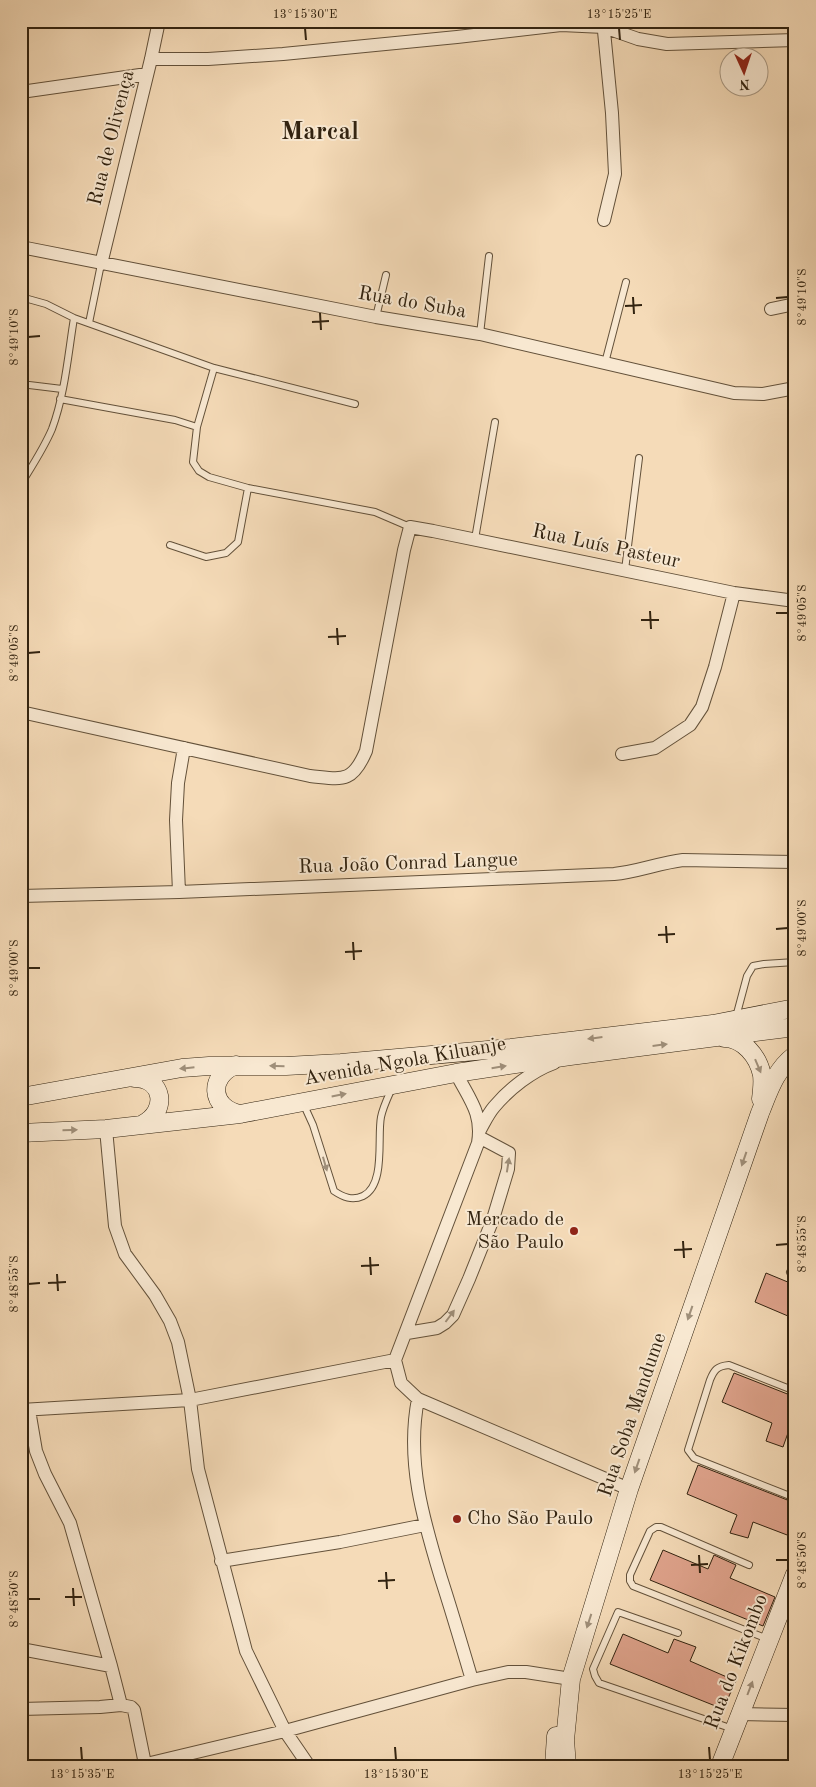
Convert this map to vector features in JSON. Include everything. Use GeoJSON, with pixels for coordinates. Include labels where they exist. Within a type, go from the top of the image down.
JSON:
{"type":"FeatureCollection","features":[{"type":"Feature","properties":{"kind":"main road","name":"Avenida Ngola Kiluanje"},"geometry":{"type":"LineString","coordinates":[[21,1097],[182,1068],[236,1065],[286,1066],[511,1048],[736,1020],[795,1008]]}},
{"type":"Feature","properties":{"kind":"main road","name":"Avenida Ngola Kiluanje"},"geometry":{"type":"LineString","coordinates":[[21,1132],[106,1129],[240,1114],[456,1073],[570,1056],[795,1027]]}},
{"type":"Feature","properties":{"kind":"main road"},"geometry":{"type":"LineString","coordinates":[[724,1038],[742,1042],[758,1063],[762,1075],[760,1113]]}},
{"type":"Feature","properties":{"kind":"main road"},"geometry":{"type":"LineString","coordinates":[[760,1113],[774,1077],[786,1062],[795,1055]]}},
{"type":"Feature","properties":{"kind":"main road"},"geometry":{"type":"LineString","coordinates":[[236,1065],[222,1073],[216,1087],[216,1095],[225,1108],[240,1114]]}},
{"type":"Feature","properties":{"kind":"main road"},"geometry":{"type":"LineString","coordinates":[[132,1078],[148,1080],[154,1086],[160,1100],[159,1108],[155,1115],[150,1121],[143,1124]]}},
{"type":"Feature","properties":{"kind":"main road","name":"Rua Soba Mandume"},"geometry":{"type":"LineString","coordinates":[[567,1766],[565,1740],[571,1679],[629,1489],[760,1113]]}},
{"type":"Feature","properties":{"kind":"main road","name":"Rua do Kikombo"},"geometry":{"type":"LineString","coordinates":[[720,1766],[795,1574]]}},
{"type":"Feature","properties":{"kind":"main road"},"geometry":{"type":"LineString","coordinates":[[554,1766],[557,1730],[561,1716],[568,1705]]}},
{"type":"Feature","properties":{"kind":"main road"},"geometry":{"type":"LineString","coordinates":[[565,1740],[578,1766]]}},
{"type":"Feature","properties":{"kind":"street","name":"Rua de Olivença"},"geometry":{"type":"LineString","coordinates":[[101,264],[159,21]]}},
{"type":"Feature","properties":{"kind":"street"},"geometry":{"type":"LineString","coordinates":[[604,24],[615,174],[604,220]]}},
{"type":"Feature","properties":{"kind":"street"},"geometry":{"type":"LineString","coordinates":[[151,59],[208,59],[283,54],[561,25],[604,24],[638,39],[667,44],[795,40]]}},
{"type":"Feature","properties":{"kind":"street"},"geometry":{"type":"LineString","coordinates":[[21,92],[147,74]]}},
{"type":"Feature","properties":{"kind":"street","name":"Rua do Suba"},"geometry":{"type":"LineString","coordinates":[[21,247],[376,317],[480,334],[734,394],[762,394],[795,388]]}},
{"type":"Feature","properties":{"kind":"street"},"geometry":{"type":"LineString","coordinates":[[771,309],[795,304]]}},
{"type":"Feature","properties":{"kind":"street"},"geometry":{"type":"LineString","coordinates":[[21,712],[310,776],[347,777],[359,767],[366,751],[410,527]]}},
{"type":"Feature","properties":{"kind":"street","name":"Rua Luís Pasteur"},"geometry":{"type":"LineString","coordinates":[[410,527],[734,593],[795,601]]}},
{"type":"Feature","properties":{"kind":"street"},"geometry":{"type":"LineString","coordinates":[[622,754],[654,748],[690,725],[702,707],[715,667],[734,593]]}},
{"type":"Feature","properties":{"kind":"street"},"geometry":{"type":"LineString","coordinates":[[179,892],[176,820],[178,783],[184,748]]}},
{"type":"Feature","properties":{"kind":"street","name":"Rua João Conrad Langue"},"geometry":{"type":"LineString","coordinates":[[21,896],[179,892],[614,874],[627,873],[665,862],[683,860],[795,862]]}},
{"type":"Feature","properties":{"kind":"street"},"geometry":{"type":"LineString","coordinates":[[479,1134],[494,1107],[516,1087],[544,1066],[570,1056]]}},
{"type":"Feature","properties":{"kind":"street"},"geometry":{"type":"LineString","coordinates":[[456,1073],[479,1119],[478,1143],[396,1360],[401,1383],[418,1399],[629,1489]]}},
{"type":"Feature","properties":{"kind":"street"},"geometry":{"type":"LineString","coordinates":[[106,1129],[111,1202],[115,1226],[120,1244],[132,1266],[145,1279],[156,1295],[170,1321],[178,1342],[190,1400],[198,1469],[246,1651],[285,1731],[309,1766]]}},
{"type":"Feature","properties":{"kind":"street"},"geometry":{"type":"LineString","coordinates":[[407,1332],[436,1328],[453,1315],[469,1280],[492,1219],[508,1169],[509,1153],[479,1134]]}},
{"type":"Feature","properties":{"kind":"street"},"geometry":{"type":"LineString","coordinates":[[121,1705],[70,1523],[45,1474],[36,1451],[25,1410],[190,1400],[396,1360]]}},
{"type":"Feature","properties":{"kind":"street"},"geometry":{"type":"LineString","coordinates":[[418,1399],[414,1420],[414,1464],[425,1525],[472,1680]]}},
{"type":"Feature","properties":{"kind":"street"},"geometry":{"type":"LineString","coordinates":[[221,1561],[340,1542],[425,1525]]}},
{"type":"Feature","properties":{"kind":"street"},"geometry":{"type":"LineString","coordinates":[[21,1649],[111,1666]]}},
{"type":"Feature","properties":{"kind":"street"},"geometry":{"type":"LineString","coordinates":[[21,1709],[121,1705],[131,1707],[134,1710],[141,1765],[160,1763],[508,1672],[526,1672],[571,1679]]}},
{"type":"Feature","properties":{"kind":"street"},"geometry":{"type":"LineString","coordinates":[[737,1722],[795,1715]]}},
{"type":"Feature","properties":{"kind":"lane"},"geometry":{"type":"LineString","coordinates":[[480,334],[489,256]]}},
{"type":"Feature","properties":{"kind":"lane"},"geometry":{"type":"LineString","coordinates":[[89,323],[101,264]]}},
{"type":"Feature","properties":{"kind":"lane"},"geometry":{"type":"LineString","coordinates":[[376,317],[386,275]]}},
{"type":"Feature","properties":{"kind":"lane"},"geometry":{"type":"LineString","coordinates":[[605,363],[626,282]]}},
{"type":"Feature","properties":{"kind":"lane"},"geometry":{"type":"LineString","coordinates":[[21,297],[46,304],[74,318],[214,368],[355,404]]}},
{"type":"Feature","properties":{"kind":"lane"},"geometry":{"type":"LineString","coordinates":[[21,484],[40,454],[51,430],[60,399],[74,318]]}},
{"type":"Feature","properties":{"kind":"lane"},"geometry":{"type":"LineString","coordinates":[[214,368],[197,427],[193,462],[199,471],[209,477],[248,488],[376,512],[410,527]]}},
{"type":"Feature","properties":{"kind":"lane"},"geometry":{"type":"LineString","coordinates":[[21,384],[62,389]]}},
{"type":"Feature","properties":{"kind":"lane"},"geometry":{"type":"LineString","coordinates":[[60,399],[175,420],[197,427]]}},
{"type":"Feature","properties":{"kind":"lane"},"geometry":{"type":"LineString","coordinates":[[475,539],[495,422]]}},
{"type":"Feature","properties":{"kind":"lane"},"geometry":{"type":"LineString","coordinates":[[625,570],[639,458]]}},
{"type":"Feature","properties":{"kind":"lane"},"geometry":{"type":"LineString","coordinates":[[170,545],[206,557],[226,553],[238,542],[248,488]]}},
{"type":"Feature","properties":{"kind":"lane"},"geometry":{"type":"LineString","coordinates":[[736,1020],[747,976],[753,966],[795,962]]}},
{"type":"Feature","properties":{"kind":"lane"},"geometry":{"type":"LineString","coordinates":[[302,1102],[313,1125],[334,1191],[352,1199],[359,1198],[368,1194],[376,1176],[380,1155],[381,1116],[394,1085]]}},
{"type":"Feature","properties":{"kind":"lane"},"geometry":{"type":"LineString","coordinates":[[795,1391],[729,1365],[721,1366],[714,1370],[710,1380],[688,1450],[694,1458],[795,1498]]}},
{"type":"Feature","properties":{"kind":"lane"},"geometry":{"type":"LineString","coordinates":[[749,1564],[662,1527],[656,1527],[650,1531],[630,1575],[630,1581],[633,1586],[770,1639]]}},
{"type":"Feature","properties":{"kind":"lane"},"geometry":{"type":"LineString","coordinates":[[678,1633],[618,1612],[593,1669],[599,1683],[737,1722]]}},
{"type":"Feature","properties":{"kind":"building"},"geometry":{"type":"Polygon","coordinates":[[[766,1273],[795,1285],[795,1319],[755,1302],[766,1273]]]}},
{"type":"Feature","properties":{"kind":"building"},"geometry":{"type":"Polygon","coordinates":[[[734,1373],[795,1397],[795,1432],[789,1430],[783,1447],[766,1441],[772,1423],[722,1402],[734,1373]]]}},
{"type":"Feature","properties":{"kind":"building"},"geometry":{"type":"Polygon","coordinates":[[[698,1465],[795,1503],[795,1538],[753,1522],[748,1538],[730,1533],[737,1515],[687,1494],[698,1465]]]}},
{"type":"Feature","properties":{"kind":"building"},"geometry":{"type":"Polygon","coordinates":[[[663,1550],[708,1569],[714,1555],[736,1565],[730,1578],[775,1597],[763,1626],[650,1580],[663,1550]]]}},
{"type":"Feature","properties":{"kind":"building"},"geometry":{"type":"Polygon","coordinates":[[[623,1634],[668,1653],[674,1639],[696,1647],[690,1661],[736,1681],[723,1709],[610,1664],[623,1634]]]}},
{"type":"Feature","properties":{"kind":"place","name":"Mercado de São Paulo"},"geometry":{"type":"Point","coordinates":[574,1231]}},
{"type":"Feature","properties":{"kind":"place","name":"Cho São Paulo"},"geometry":{"type":"Point","coordinates":[457,1519]}},
{"type":"Feature","properties":{"kind":"district","name":"Marcal"},"geometry":{"type":"Point","coordinates":[320,132]}}]}
